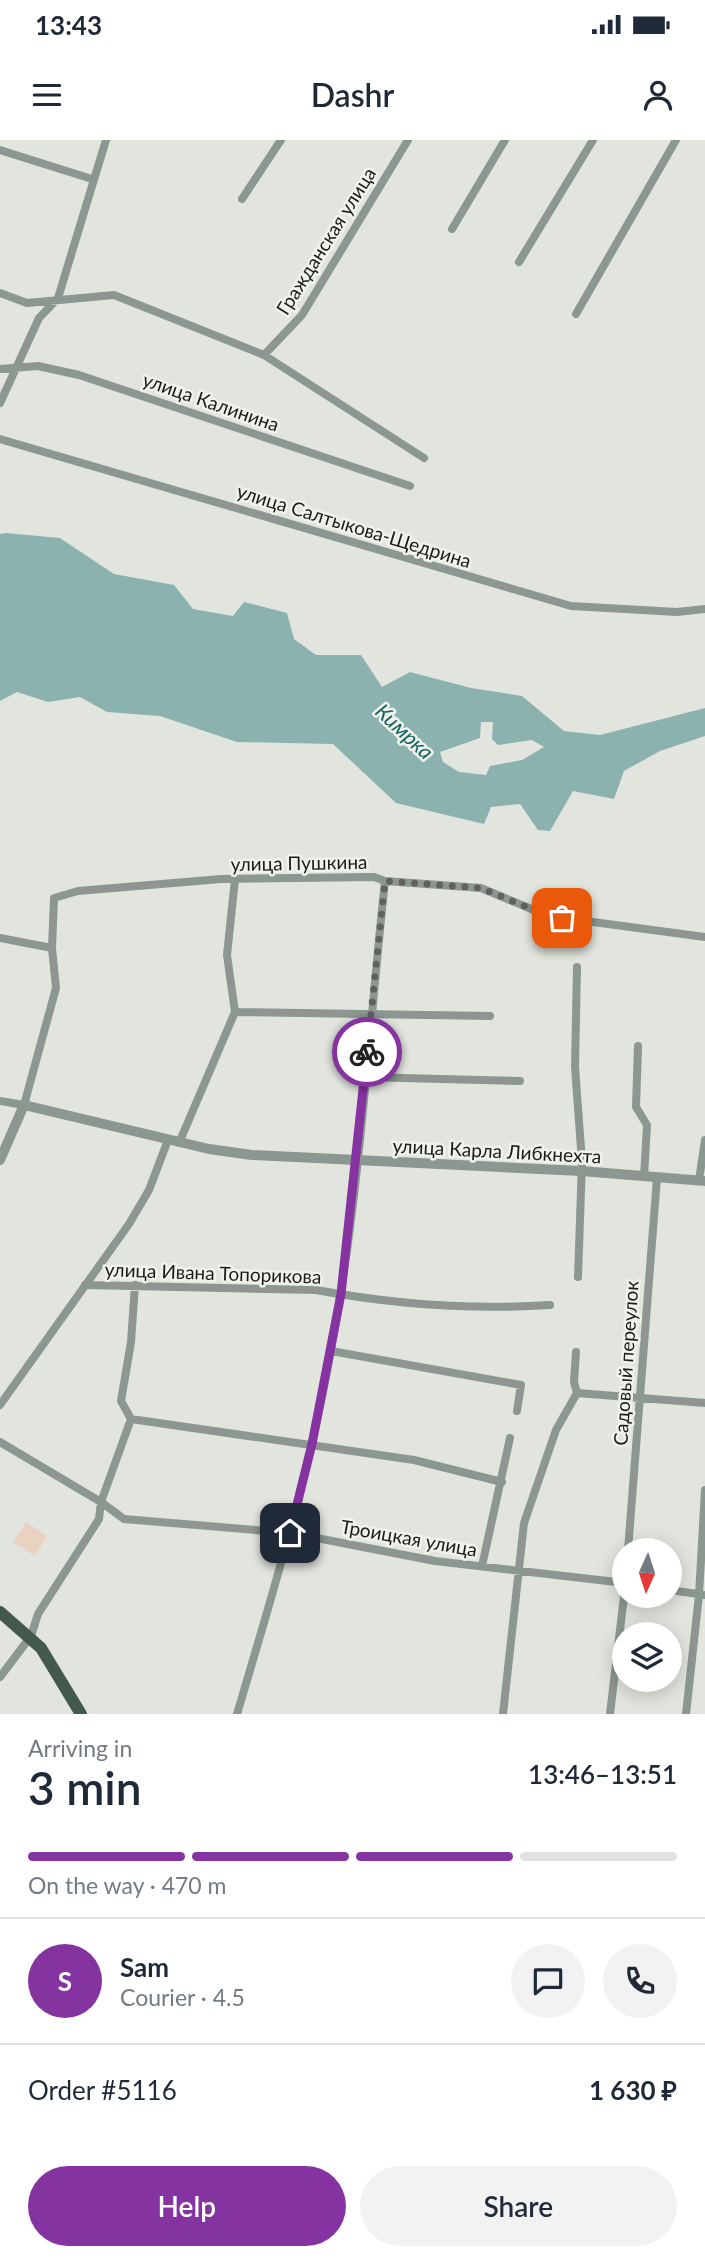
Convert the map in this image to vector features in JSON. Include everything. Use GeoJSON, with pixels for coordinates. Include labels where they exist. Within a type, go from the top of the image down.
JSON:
{"type":"FeatureCollection","features":[{"type":"Feature","properties":{"kind":"main road"},"geometry":{"type":"LineString","coordinates":[[0,1612],[31,1636],[81,1714]]}},
{"type":"Feature","properties":{"kind":"street"},"geometry":{"type":"LineString","coordinates":[[0,403],[39,318],[58,298],[106,140]]}},
{"type":"Feature","properties":{"kind":"street"},"geometry":{"type":"LineString","coordinates":[[242,199],[281,140]]}},
{"type":"Feature","properties":{"kind":"street","name":"Гражданская улица"},"geometry":{"type":"LineString","coordinates":[[264,355],[302,315],[408,140]]}},
{"type":"Feature","properties":{"kind":"street"},"geometry":{"type":"LineString","coordinates":[[452,229],[505,140]]}},
{"type":"Feature","properties":{"kind":"street"},"geometry":{"type":"LineString","coordinates":[[519,262],[593,140]]}},
{"type":"Feature","properties":{"kind":"street"},"geometry":{"type":"LineString","coordinates":[[576,314],[676,140]]}},
{"type":"Feature","properties":{"kind":"street"},"geometry":{"type":"LineString","coordinates":[[0,150],[92,179]]}},
{"type":"Feature","properties":{"kind":"street"},"geometry":{"type":"LineString","coordinates":[[0,293],[27,303],[58,298],[114,295],[264,355],[424,458]]}},
{"type":"Feature","properties":{"kind":"street","name":"улица Калинина"},"geometry":{"type":"LineString","coordinates":[[0,369],[38,366],[79,375],[410,486]]}},
{"type":"Feature","properties":{"kind":"street","name":"улица Салтыкова-Щедрина"},"geometry":{"type":"LineString","coordinates":[[0,439],[571,606],[665,612],[705,610]]}},
{"type":"Feature","properties":{"kind":"street","name":"улица Пушкина"},"geometry":{"type":"LineString","coordinates":[[52,948],[54,898],[78,891],[235,879],[374,877],[385,881],[481,888],[548,916],[705,937]]}},
{"type":"Feature","properties":{"kind":"street"},"geometry":{"type":"LineString","coordinates":[[179,1143],[201,1090],[215,1067],[235,1012],[227,955],[235,879]]}},
{"type":"Feature","properties":{"kind":"street"},"geometry":{"type":"LineString","coordinates":[[237,1714],[290,1533],[331,1351],[341,1294],[385,881]]}},
{"type":"Feature","properties":{"kind":"street"},"geometry":{"type":"LineString","coordinates":[[0,938],[52,948],[56,988],[24,1105],[0,1160]]}},
{"type":"Feature","properties":{"kind":"street"},"geometry":{"type":"LineString","coordinates":[[577,967],[575,1067],[581,1171],[578,1276]]}},
{"type":"Feature","properties":{"kind":"street"},"geometry":{"type":"LineString","coordinates":[[235,1012],[490,1016]]}},
{"type":"Feature","properties":{"kind":"street"},"geometry":{"type":"LineString","coordinates":[[638,1045],[636,1107],[648,1125],[644,1177]]}},
{"type":"Feature","properties":{"kind":"street"},"geometry":{"type":"LineString","coordinates":[[365,1077],[520,1081]]}},
{"type":"Feature","properties":{"kind":"street","name":"улица Карла Либкнехта"},"geometry":{"type":"LineString","coordinates":[[0,1101],[179,1143],[252,1155],[581,1171],[702,1181]]}},
{"type":"Feature","properties":{"kind":"street"},"geometry":{"type":"LineString","coordinates":[[0,1405],[149,1191],[168,1140]]}},
{"type":"Feature","properties":{"kind":"street"},"geometry":{"type":"LineString","coordinates":[[702,1181],[705,1140]]}},
{"type":"Feature","properties":{"kind":"street","name":"Садовый переулок"},"geometry":{"type":"LineString","coordinates":[[629,1538],[657,1178]]}},
{"type":"Feature","properties":{"kind":"street","name":"улица Ивана Топорикова"},"geometry":{"type":"LineString","coordinates":[[85,1285],[316,1290],[461,1305],[550,1305]]}},
{"type":"Feature","properties":{"kind":"street"},"geometry":{"type":"LineString","coordinates":[[0,1677],[31,1636],[38,1614],[99,1519],[101,1502],[131,1419],[121,1401],[131,1342],[135,1285]]}},
{"type":"Feature","properties":{"kind":"street"},"geometry":{"type":"LineString","coordinates":[[331,1351],[522,1385],[517,1411]]}},
{"type":"Feature","properties":{"kind":"street"},"geometry":{"type":"LineString","coordinates":[[503,1714],[517,1571],[530,1499],[556,1430],[577,1393],[574,1382],[576,1352]]}},
{"type":"Feature","properties":{"kind":"street"},"geometry":{"type":"LineString","coordinates":[[577,1393],[639,1396],[705,1404]]}},
{"type":"Feature","properties":{"kind":"street"},"geometry":{"type":"LineString","coordinates":[[131,1419],[414,1460],[502,1482]]}},
{"type":"Feature","properties":{"kind":"street"},"geometry":{"type":"LineString","coordinates":[[482,1566],[510,1438]]}},
{"type":"Feature","properties":{"kind":"street","name":"Троицкая улица"},"geometry":{"type":"LineString","coordinates":[[0,1442],[101,1502],[124,1519],[290,1533],[435,1561],[612,1584]]}},
{"type":"Feature","properties":{"kind":"street"},"geometry":{"type":"LineString","coordinates":[[687,1714],[702,1595],[705,1490]]}},
{"type":"Feature","properties":{"kind":"street"},"geometry":{"type":"LineString","coordinates":[[682,1592],[702,1595]]}},
{"type":"Feature","properties":{"kind":"street"},"geometry":{"type":"LineString","coordinates":[[610,1714],[622,1608]]}},
{"type":"Feature","properties":{"kind":"shaded area"},"geometry":{"type":"Polygon","coordinates":[[[26,1522],[47,1536],[35,1556],[13,1542],[26,1522]]]}},
{"type":"Feature","properties":{"kind":"water","name":"Кимрка"},"geometry":{"type":"Polygon","coordinates":[[[0,534],[60,538],[114,574],[174,585],[193,609],[233,616],[244,602],[287,613],[294,639],[316,655],[361,655],[382,687],[410,672],[471,688],[522,696],[564,731],[600,735],[705,708],[705,736],[660,751],[624,771],[614,799],[573,791],[550,831],[538,830],[520,804],[491,807],[484,824],[396,803],[333,744],[237,742],[160,716],[107,712],[80,697],[48,702],[17,692],[0,701],[0,534]],[[481,722],[480,738],[440,752],[443,762],[459,772],[486,775],[490,766],[522,760],[544,747],[532,740],[498,745],[492,739],[493,722],[481,722]]]}},
{"type":"Feature","properties":{"kind":"way so far"},"geometry":{"type":"LineString","coordinates":[[367,1052],[385,881],[481,888],[548,916],[562,918]]}},
{"type":"Feature","properties":{"kind":"route"},"geometry":{"type":"LineString","coordinates":[[290,1533],[312,1444],[341,1294],[367,1052]]}}]}
